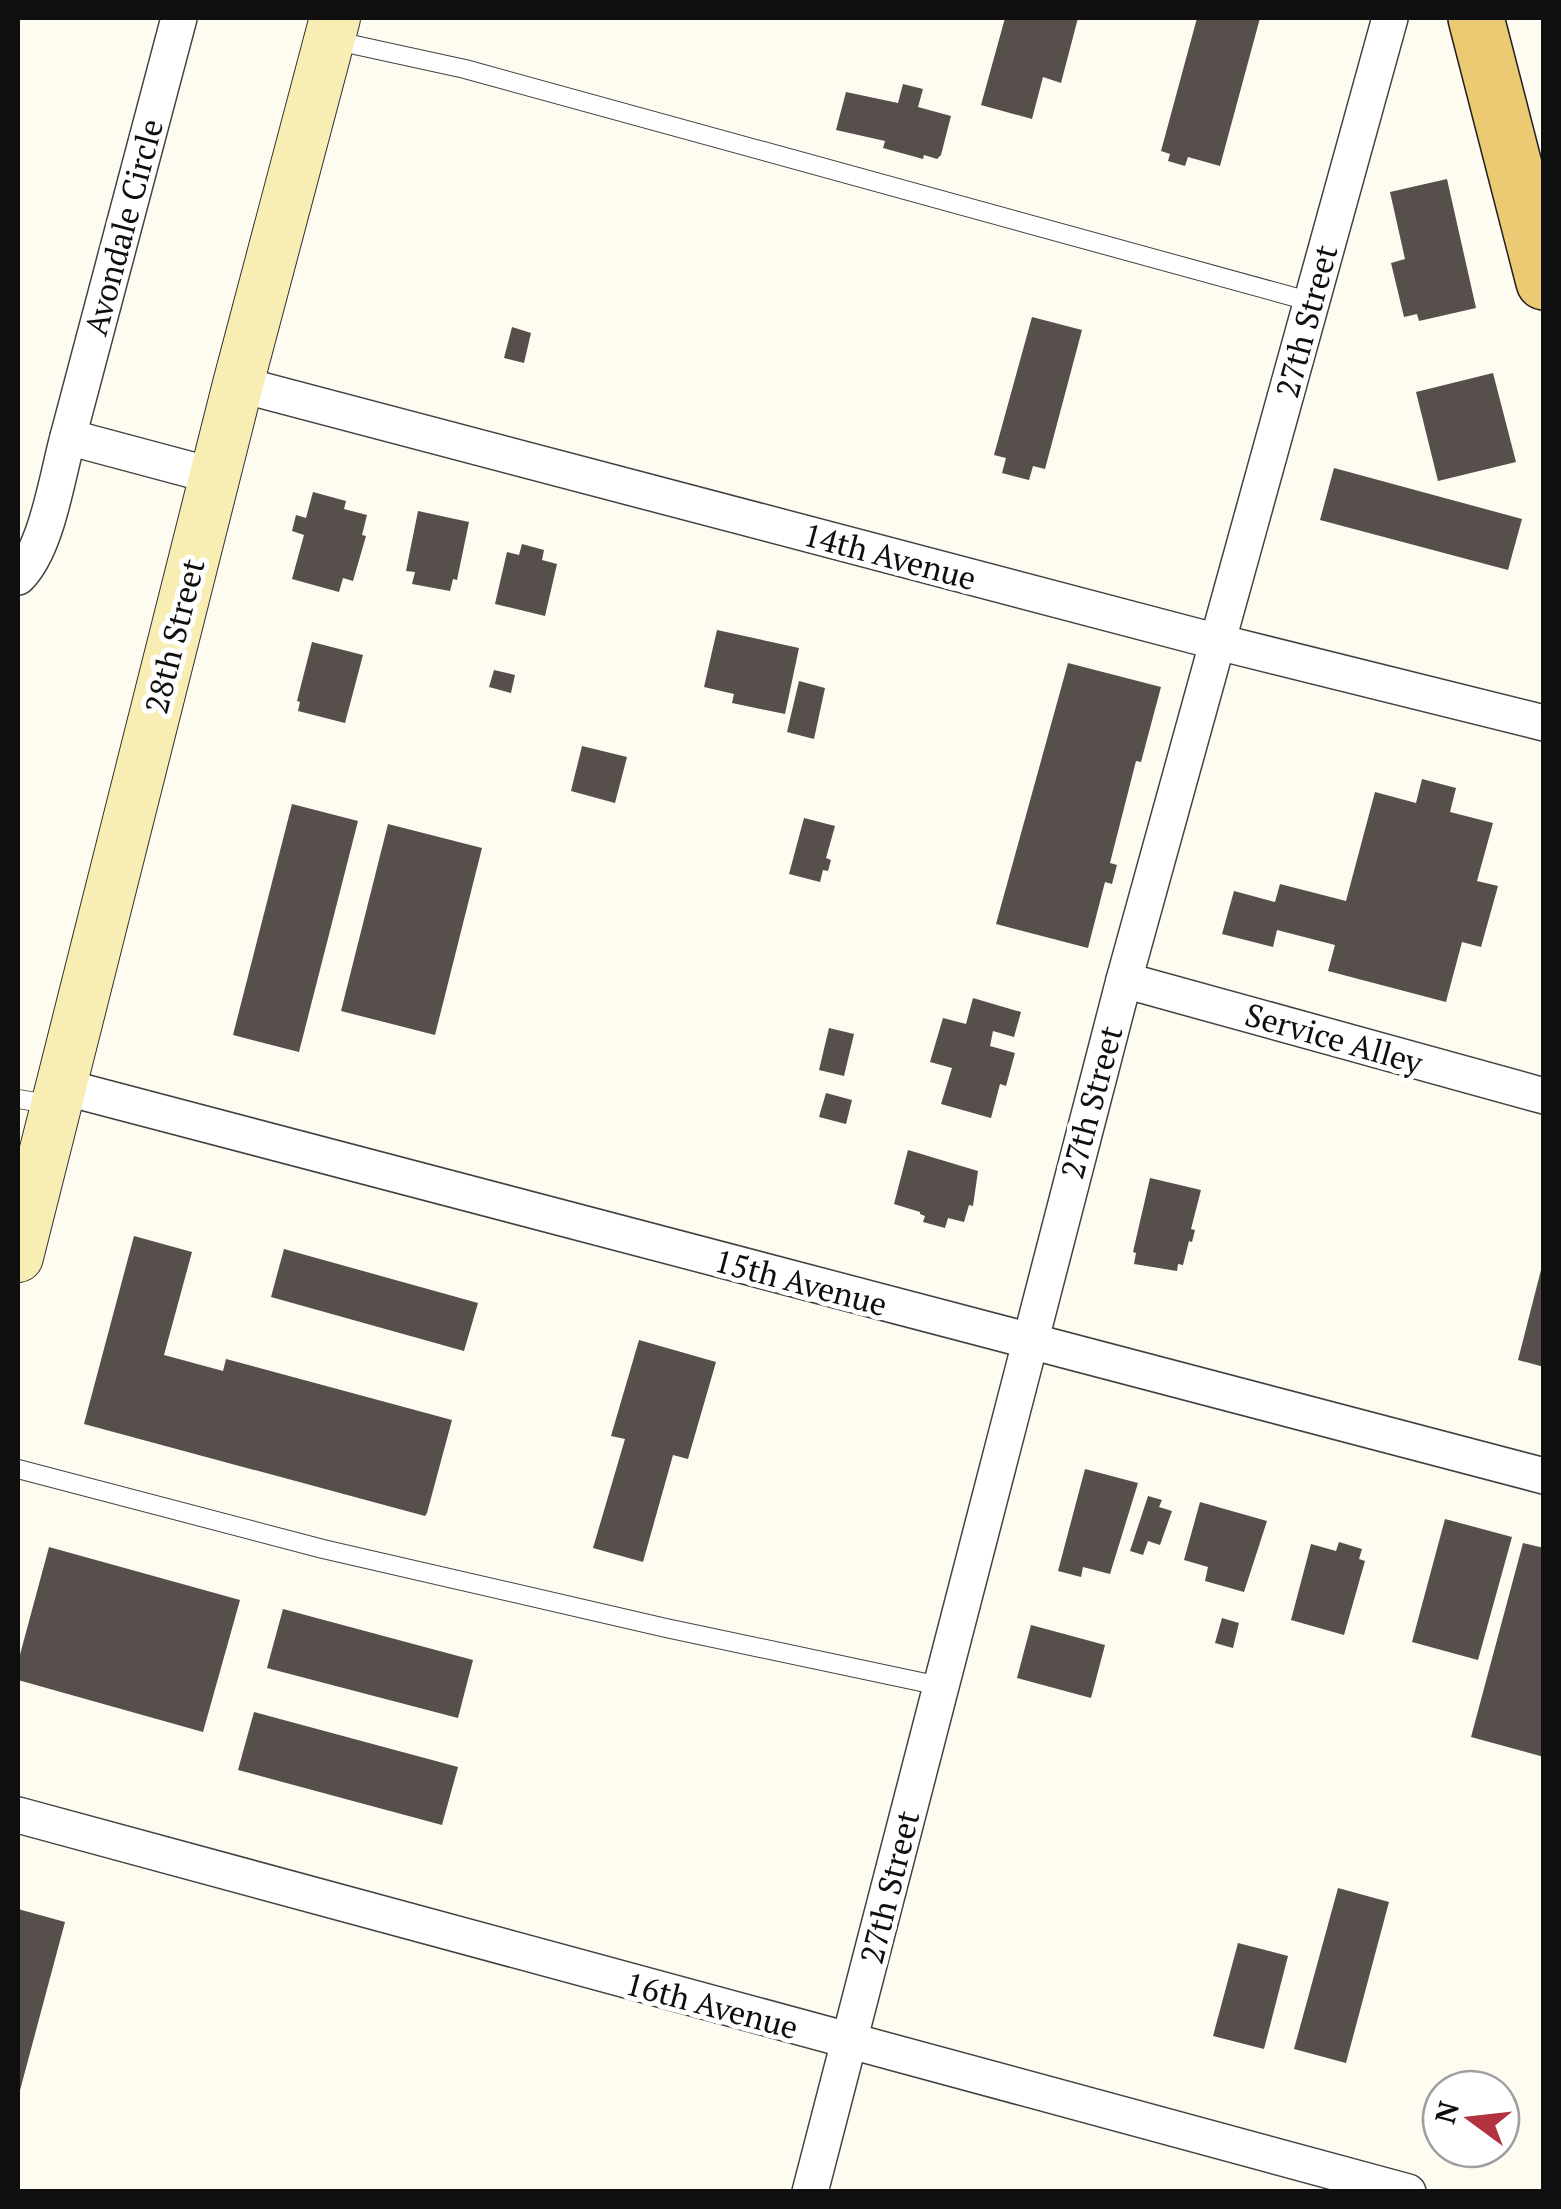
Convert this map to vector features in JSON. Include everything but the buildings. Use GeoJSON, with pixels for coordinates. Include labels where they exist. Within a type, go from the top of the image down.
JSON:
{"type":"FeatureCollection","features":[{"type":"Feature","properties":{"kind":"main road"},"geometry":{"type":"LineString","coordinates":[[1476,18],[1544,282]]}},
{"type":"Feature","properties":{"kind":"main road","name":"28th Street"},"geometry":{"type":"LineString","coordinates":[[18,1257],[44,1097],[332,28]]}},
{"type":"Feature","properties":{"kind":"street","name":"Avondale Circle"},"geometry":{"type":"LineString","coordinates":[[18,577],[29,566],[38,544],[179,18]]}},
{"type":"Feature","properties":{"kind":"street","name":"27th Street"},"geometry":{"type":"LineString","coordinates":[[810,2192],[1027,1342],[1390,18]]}},
{"type":"Feature","properties":{"kind":"street","name":"14th Avenue"},"geometry":{"type":"LineString","coordinates":[[238,384],[1218,642],[1544,723]]}},
{"type":"Feature","properties":{"kind":"street"},"geometry":{"type":"LineString","coordinates":[[68,437],[214,476]]}},
{"type":"Feature","properties":{"kind":"street","name":"Service Alley"},"geometry":{"type":"LineString","coordinates":[[1124,980],[1544,1096]]}},
{"type":"Feature","properties":{"kind":"street","name":"15th Avenue"},"geometry":{"type":"LineString","coordinates":[[44,1097],[1027,1342],[1544,1476]]}},
{"type":"Feature","properties":{"kind":"street","name":"16th Avenue"},"geometry":{"type":"LineString","coordinates":[[18,1815],[1408,2192]]}},
{"type":"Feature","properties":{"kind":"lane"},"geometry":{"type":"LineString","coordinates":[[332,28],[465,69],[1312,302]]}},
{"type":"Feature","properties":{"kind":"lane"},"geometry":{"type":"LineString","coordinates":[[18,1469],[322,1549],[940,1686]]}}]}
